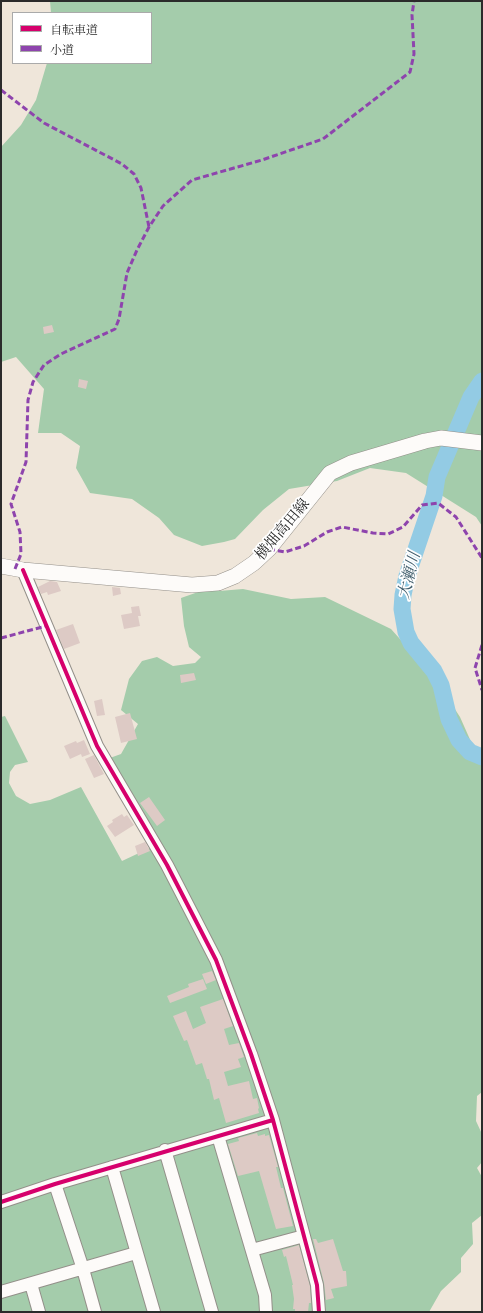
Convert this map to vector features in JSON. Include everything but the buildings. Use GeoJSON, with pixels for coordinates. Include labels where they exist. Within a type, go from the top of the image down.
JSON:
{"type":"FeatureCollection","features":[{"type":"Feature","properties":{"kind":"main road","name":"横畑高田線"},"geometry":{"type":"LineString","coordinates":[[1,566],[23,570],[192,585],[218,583],[235,576],[254,563],[269,549],[330,473],[351,463],[425,441],[441,438],[482,443]]}},
{"type":"Feature","properties":{"kind":"street"},"geometry":{"type":"LineString","coordinates":[[23,570],[97,746],[167,865],[216,960],[251,1054],[273,1120],[317,1285],[320,1312]]}},
{"type":"Feature","properties":{"kind":"street"},"geometry":{"type":"LineString","coordinates":[[2,1200],[165,1150],[273,1120]]}},
{"type":"Feature","properties":{"kind":"street"},"geometry":{"type":"LineString","coordinates":[[218,1136],[265,1295],[266,1312]]}},
{"type":"Feature","properties":{"kind":"street"},"geometry":{"type":"LineString","coordinates":[[165,1150],[212,1312]]}},
{"type":"Feature","properties":{"kind":"street"},"geometry":{"type":"LineString","coordinates":[[112,1167],[154,1312]]}},
{"type":"Feature","properties":{"kind":"street"},"geometry":{"type":"LineString","coordinates":[[55,1184],[83,1269],[95,1312]]}},
{"type":"Feature","properties":{"kind":"street"},"geometry":{"type":"LineString","coordinates":[[252,1250],[304,1236]]}},
{"type":"Feature","properties":{"kind":"street"},"geometry":{"type":"LineString","coordinates":[[1,1292],[136,1253]]}},
{"type":"Feature","properties":{"kind":"street"},"geometry":{"type":"LineString","coordinates":[[31,1284],[39,1312]]}},
{"type":"Feature","properties":{"kind":"green space"},"geometry":{"type":"Polygon","coordinates":[[[50,1],[482,1],[482,526],[476,517],[406,473],[370,468],[337,481],[289,489],[263,510],[235,539],[202,546],[174,535],[159,518],[132,499],[90,493],[76,468],[80,446],[61,433],[38,433],[44,389],[16,357],[1,362],[1,147],[21,125],[36,100],[47,64],[152,64],[152,12],[51,12],[50,1]]]}},
{"type":"Feature","properties":{"kind":"green space"},"geometry":{"type":"Polygon","coordinates":[[[243,589],[291,599],[325,597],[391,629],[434,677],[460,717],[480,762],[482,763],[482,1092],[477,1096],[476,1121],[482,1134],[482,1162],[477,1168],[482,1177],[482,1215],[472,1223],[473,1244],[461,1258],[461,1272],[441,1291],[429,1312],[1,1312],[1,717],[5,716],[28,762],[15,765],[10,772],[9,783],[16,796],[30,804],[50,800],[81,787],[122,861],[154,846],[107,759],[121,754],[138,724],[121,710],[129,679],[142,661],[157,657],[173,666],[195,663],[201,657],[189,647],[184,626],[181,598],[201,591],[243,589]]]}},
{"type":"Feature","properties":{"kind":"waterway","name":"大瀬川"},"geometry":{"type":"LineString","coordinates":[[482,381],[471,397],[437,477],[434,496],[407,576],[402,609],[406,632],[411,643],[434,671],[441,685],[449,719],[459,740],[470,752],[482,757]]}},
{"type":"Feature","properties":{"kind":"marked path"},"geometry":{"type":"LineString","coordinates":[[15,569],[21,554],[20,532],[11,504],[26,462],[28,400],[33,382],[44,365],[61,354],[115,329],[119,319],[127,273],[137,250],[149,227],[163,206],[192,180],[262,160],[323,139],[410,72],[414,54],[412,15],[414,1]]}},
{"type":"Feature","properties":{"kind":"marked path"},"geometry":{"type":"LineString","coordinates":[[1,90],[44,123],[122,164],[134,174],[141,188],[149,227]]}},
{"type":"Feature","properties":{"kind":"marked path"},"geometry":{"type":"LineString","coordinates":[[269,549],[285,552],[304,546],[327,532],[342,527],[373,533],[388,534],[403,527],[422,505],[438,503],[456,517],[482,558]]}},
{"type":"Feature","properties":{"kind":"marked path"},"geometry":{"type":"LineString","coordinates":[[1,638],[46,626]]}},
{"type":"Feature","properties":{"kind":"marked path"},"geometry":{"type":"LineString","coordinates":[[482,645],[475,668],[482,690]]}},
{"type":"Feature","properties":{"kind":"cycle path"},"geometry":{"type":"LineString","coordinates":[[23,570],[97,746],[167,865],[216,960],[251,1054],[273,1120],[317,1285],[319,1312]]}},
{"type":"Feature","properties":{"kind":"cycle path"},"geometry":{"type":"LineString","coordinates":[[1,1202],[55,1184],[273,1120]]}}]}
